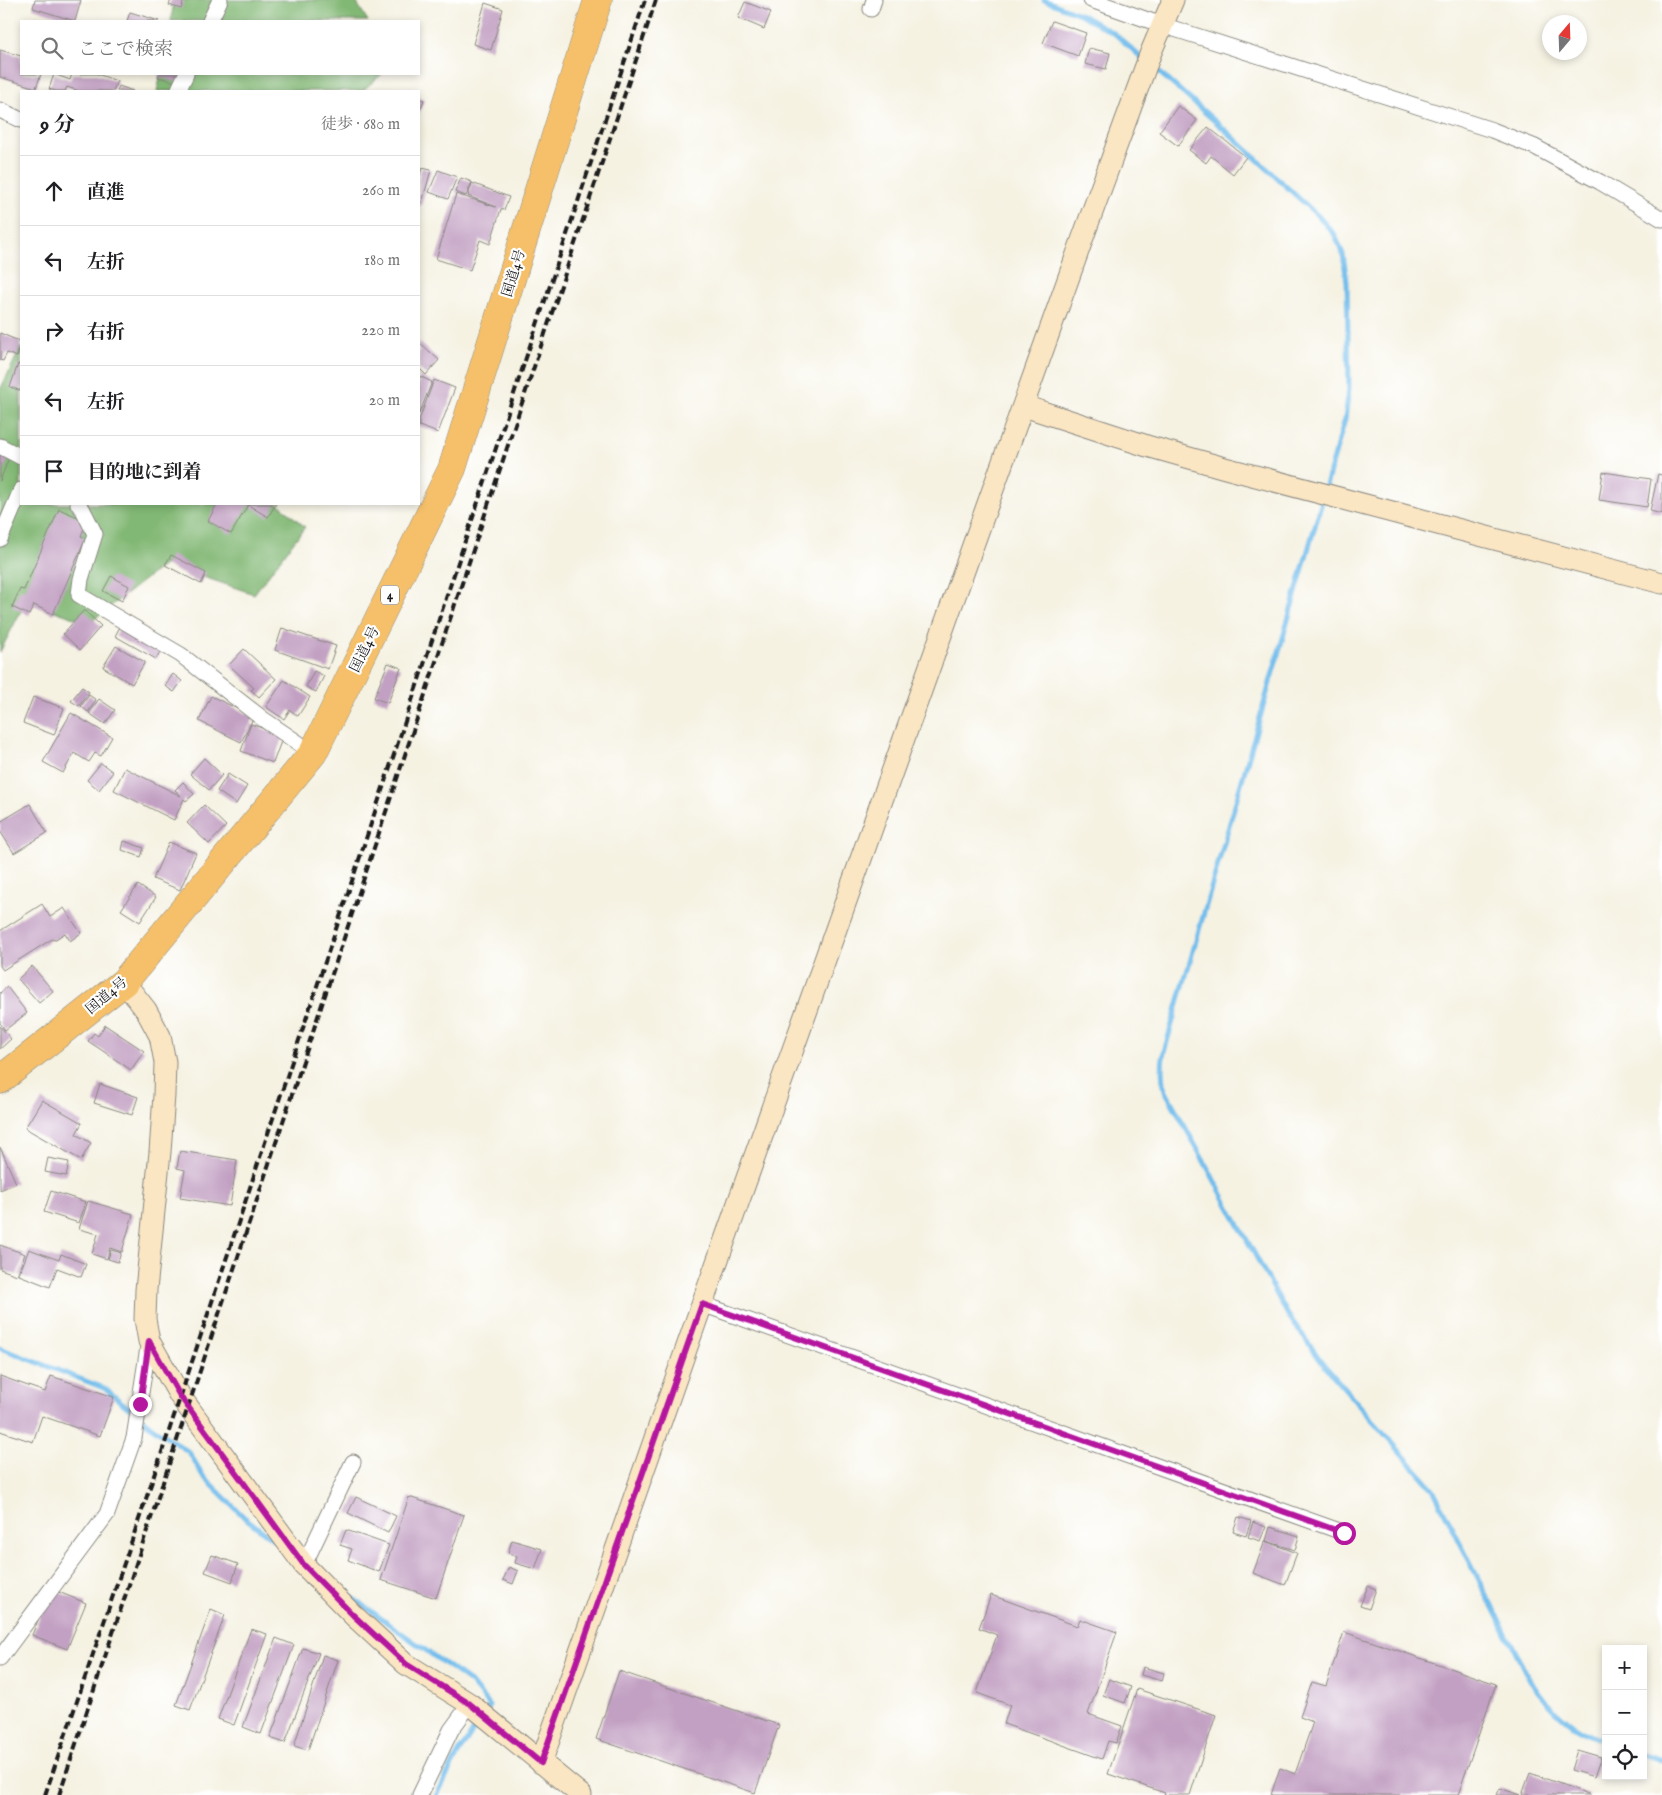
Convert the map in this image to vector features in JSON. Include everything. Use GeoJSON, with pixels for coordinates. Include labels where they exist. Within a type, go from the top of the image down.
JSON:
{"type":"FeatureCollection","features":[{"type":"Feature","properties":{"kind":"highway","name":"国道4号"},"geometry":{"type":"LineString","coordinates":[[0,1080],[124,982],[313,753],[452,469],[598,0]]}},
{"type":"Feature","properties":{"kind":"street"},"geometry":{"type":"LineString","coordinates":[[210,20],[220,0]]}},
{"type":"Feature","properties":{"kind":"street"},"geometry":{"type":"LineString","coordinates":[[1091,0],[1162,25],[1492,130],[1535,147],[1600,182],[1662,219]]}},
{"type":"Feature","properties":{"kind":"street"},"geometry":{"type":"LineString","coordinates":[[541,1763],[702,1304],[1124,124],[1173,0]]}},
{"type":"Feature","properties":{"kind":"street"},"geometry":{"type":"LineString","coordinates":[[178,90],[186,75]]}},
{"type":"Feature","properties":{"kind":"street"},"geometry":{"type":"LineString","coordinates":[[0,110],[20,120]]}},
{"type":"Feature","properties":{"kind":"street"},"geometry":{"type":"LineString","coordinates":[[1024,406],[1147,446],[1225,468],[1662,582]]}},
{"type":"Feature","properties":{"kind":"street"},"geometry":{"type":"LineString","coordinates":[[0,446],[20,456]]}},
{"type":"Feature","properties":{"kind":"street"},"geometry":{"type":"LineString","coordinates":[[0,539],[20,492]]}},
{"type":"Feature","properties":{"kind":"street"},"geometry":{"type":"LineString","coordinates":[[79,505],[95,534],[81,578],[79,595],[182,655],[263,719],[313,753]]}},
{"type":"Feature","properties":{"kind":"street"},"geometry":{"type":"LineString","coordinates":[[0,1658],[107,1514],[134,1438],[149,1341],[145,1319],[146,1290],[160,1152],[165,1062],[160,1036],[146,1010],[124,982]]}},
{"type":"Feature","properties":{"kind":"street"},"geometry":{"type":"LineString","coordinates":[[702,1304],[1344,1533]]}},
{"type":"Feature","properties":{"kind":"street"},"geometry":{"type":"LineString","coordinates":[[149,1341],[180,1396],[304,1565],[353,1615],[406,1664],[470,1704],[581,1795]]}},
{"type":"Feature","properties":{"kind":"street"},"geometry":{"type":"LineString","coordinates":[[304,1565],[353,1462]]}},
{"type":"Feature","properties":{"kind":"street"},"geometry":{"type":"LineString","coordinates":[[420,1795],[451,1730],[470,1704]]}},
{"type":"Feature","properties":{"kind":"green space"},"geometry":{"type":"Polygon","coordinates":[[[174,0],[355,0],[367,20],[171,20],[174,0]]]}},
{"type":"Feature","properties":{"kind":"green space"},"geometry":{"type":"Polygon","coordinates":[[[161,75],[381,75],[363,90],[157,90],[161,75]]]}},
{"type":"Feature","properties":{"kind":"green space"},"geometry":{"type":"Polygon","coordinates":[[[20,349],[20,505],[280,505],[305,527],[254,594],[165,564],[89,623],[26,601],[0,652],[0,390],[20,349]]]}},
{"type":"Feature","properties":{"kind":"building"},"geometry":{"type":"Polygon","coordinates":[[[35,0],[81,0],[75,20],[33,8],[35,0]]]}},
{"type":"Feature","properties":{"kind":"building"},"geometry":{"type":"Polygon","coordinates":[[[171,0],[184,0],[181,9],[169,5],[171,0]]]}},
{"type":"Feature","properties":{"kind":"building"},"geometry":{"type":"Polygon","coordinates":[[[745,2],[771,12],[764,29],[738,18],[745,2]]]}},
{"type":"Feature","properties":{"kind":"building"},"geometry":{"type":"Polygon","coordinates":[[[485,3],[503,9],[491,50],[473,44],[485,3]]]}},
{"type":"Feature","properties":{"kind":"building"},"geometry":{"type":"Polygon","coordinates":[[[130,12],[156,20],[127,20],[130,12]]]}},
{"type":"Feature","properties":{"kind":"building"},"geometry":{"type":"Polygon","coordinates":[[[1052,21],[1086,33],[1078,56],[1043,43],[1052,21]]]}},
{"type":"Feature","properties":{"kind":"building"},"geometry":{"type":"Polygon","coordinates":[[[1089,48],[1110,53],[1106,69],[1085,64],[1089,48]]]}},
{"type":"Feature","properties":{"kind":"building"},"geometry":{"type":"Polygon","coordinates":[[[0,50],[20,56],[20,75],[41,75],[36,88],[0,77],[0,50]]]}},
{"type":"Feature","properties":{"kind":"building"},"geometry":{"type":"Polygon","coordinates":[[[54,75],[70,80],[72,75],[100,75],[117,81],[113,90],[76,90],[67,87],[66,90],[49,89],[54,75]]]}},
{"type":"Feature","properties":{"kind":"building"},"geometry":{"type":"Polygon","coordinates":[[[159,75],[181,75],[179,83],[158,77],[159,75]]]}},
{"type":"Feature","properties":{"kind":"building"},"geometry":{"type":"Polygon","coordinates":[[[119,86],[130,90],[117,90],[119,86]]]}},
{"type":"Feature","properties":{"kind":"building"},"geometry":{"type":"Polygon","coordinates":[[[420,98],[424,100],[420,110],[420,98]]]}},
{"type":"Feature","properties":{"kind":"building"},"geometry":{"type":"Polygon","coordinates":[[[1178,106],[1197,120],[1178,146],[1159,132],[1178,106]]]}},
{"type":"Feature","properties":{"kind":"building"},"geometry":{"type":"Polygon","coordinates":[[[1208,127],[1246,157],[1233,174],[1211,156],[1206,163],[1189,150],[1208,127]]]}},
{"type":"Feature","properties":{"kind":"building"},"geometry":{"type":"Polygon","coordinates":[[[422,168],[431,170],[421,206],[420,206],[420,175],[422,168]]]}},
{"type":"Feature","properties":{"kind":"building"},"geometry":{"type":"Polygon","coordinates":[[[438,170],[457,177],[448,199],[429,192],[438,170]]]}},
{"type":"Feature","properties":{"kind":"building"},"geometry":{"type":"Polygon","coordinates":[[[461,178],[472,182],[466,196],[455,192],[461,178]]]}},
{"type":"Feature","properties":{"kind":"building"},"geometry":{"type":"Polygon","coordinates":[[[472,183],[509,197],[504,210],[501,209],[490,244],[480,240],[470,270],[436,259],[456,194],[496,207],[468,196],[472,183]]]}},
{"type":"Feature","properties":{"kind":"building"},"geometry":{"type":"Polygon","coordinates":[[[0,333],[20,342],[17,357],[7,353],[3,361],[0,360],[0,333]]]}},
{"type":"Feature","properties":{"kind":"building"},"geometry":{"type":"Polygon","coordinates":[[[420,343],[439,360],[426,375],[420,369],[420,343]]]}},
{"type":"Feature","properties":{"kind":"building"},"geometry":{"type":"Polygon","coordinates":[[[18,364],[20,365],[20,391],[10,387],[18,364]]]}},
{"type":"Feature","properties":{"kind":"building"},"geometry":{"type":"Polygon","coordinates":[[[420,376],[432,382],[420,412],[420,376]]]}},
{"type":"Feature","properties":{"kind":"building"},"geometry":{"type":"Polygon","coordinates":[[[434,380],[455,388],[438,433],[420,426],[420,417],[434,380]]]}},
{"type":"Feature","properties":{"kind":"building"},"geometry":{"type":"Polygon","coordinates":[[[0,451],[10,455],[0,481],[0,451]]]}},
{"type":"Feature","properties":{"kind":"building"},"geometry":{"type":"Polygon","coordinates":[[[1603,472],[1651,479],[1647,507],[1599,500],[1603,472]]]}},
{"type":"Feature","properties":{"kind":"building"},"geometry":{"type":"Polygon","coordinates":[[[1658,474],[1662,475],[1662,514],[1650,511],[1658,474]]]}},
{"type":"Feature","properties":{"kind":"building"},"geometry":{"type":"Polygon","coordinates":[[[216,505],[248,505],[231,534],[208,521],[216,505]]]}},
{"type":"Feature","properties":{"kind":"building"},"geometry":{"type":"Polygon","coordinates":[[[248,505],[275,505],[268,517],[248,505]]]}},
{"type":"Feature","properties":{"kind":"building"},"geometry":{"type":"Polygon","coordinates":[[[59,509],[87,521],[81,536],[86,538],[53,614],[34,605],[29,615],[12,607],[20,589],[24,590],[59,509]]]}},
{"type":"Feature","properties":{"kind":"building"},"geometry":{"type":"Polygon","coordinates":[[[171,555],[206,573],[201,584],[165,565],[171,555]]]}},
{"type":"Feature","properties":{"kind":"building"},"geometry":{"type":"Polygon","coordinates":[[[111,576],[129,586],[122,601],[103,591],[111,576]]]}},
{"type":"Feature","properties":{"kind":"building"},"geometry":{"type":"Polygon","coordinates":[[[84,610],[101,626],[80,650],[63,634],[84,610]]]}},
{"type":"Feature","properties":{"kind":"building"},"geometry":{"type":"Polygon","coordinates":[[[122,623],[163,646],[156,659],[115,636],[122,623]]]}},
{"type":"Feature","properties":{"kind":"building"},"geometry":{"type":"Polygon","coordinates":[[[282,628],[336,646],[328,669],[275,650],[282,628]]]}},
{"type":"Feature","properties":{"kind":"building"},"geometry":{"type":"Polygon","coordinates":[[[116,646],[145,662],[132,684],[103,667],[116,646]]]}},
{"type":"Feature","properties":{"kind":"building"},"geometry":{"type":"Polygon","coordinates":[[[244,649],[276,679],[259,697],[251,690],[254,688],[229,665],[244,649]]]}},
{"type":"Feature","properties":{"kind":"building"},"geometry":{"type":"Polygon","coordinates":[[[388,663],[401,668],[388,703],[374,698],[388,663]]]}},
{"type":"Feature","properties":{"kind":"building"},"geometry":{"type":"Polygon","coordinates":[[[314,671],[324,676],[316,692],[306,687],[314,671]]]}},
{"type":"Feature","properties":{"kind":"building"},"geometry":{"type":"Polygon","coordinates":[[[173,674],[182,681],[174,692],[165,686],[173,674]]]}},
{"type":"Feature","properties":{"kind":"building"},"geometry":{"type":"Polygon","coordinates":[[[284,680],[310,697],[298,716],[290,710],[284,719],[266,707],[284,680]]]}},
{"type":"Feature","properties":{"kind":"building"},"geometry":{"type":"Polygon","coordinates":[[[82,687],[89,692],[79,706],[71,701],[82,687]]]}},
{"type":"Feature","properties":{"kind":"building"},"geometry":{"type":"Polygon","coordinates":[[[89,695],[96,700],[88,712],[81,706],[89,695]]]}},
{"type":"Feature","properties":{"kind":"building"},"geometry":{"type":"Polygon","coordinates":[[[211,696],[254,717],[241,742],[199,721],[211,696]]]}},
{"type":"Feature","properties":{"kind":"building"},"geometry":{"type":"Polygon","coordinates":[[[33,697],[64,708],[54,735],[23,723],[33,697]]]}},
{"type":"Feature","properties":{"kind":"building"},"geometry":{"type":"Polygon","coordinates":[[[99,699],[115,710],[105,724],[89,713],[99,699]]]}},
{"type":"Feature","properties":{"kind":"building"},"geometry":{"type":"Polygon","coordinates":[[[71,713],[112,737],[101,756],[95,753],[89,762],[74,753],[63,773],[43,762],[71,713]]]}},
{"type":"Feature","properties":{"kind":"building"},"geometry":{"type":"Polygon","coordinates":[[[251,724],[283,736],[273,763],[241,751],[251,724]]]}},
{"type":"Feature","properties":{"kind":"building"},"geometry":{"type":"Polygon","coordinates":[[[204,758],[222,775],[209,790],[190,774],[204,758]]]}},
{"type":"Feature","properties":{"kind":"building"},"geometry":{"type":"Polygon","coordinates":[[[101,763],[113,772],[99,790],[87,780],[101,763]]]}},
{"type":"Feature","properties":{"kind":"building"},"geometry":{"type":"Polygon","coordinates":[[[125,768],[181,796],[175,790],[183,782],[194,794],[186,801],[184,799],[174,820],[114,790],[125,768]]]}},
{"type":"Feature","properties":{"kind":"building"},"geometry":{"type":"Polygon","coordinates":[[[228,774],[247,786],[236,804],[217,791],[228,774]]]}},
{"type":"Feature","properties":{"kind":"building"},"geometry":{"type":"Polygon","coordinates":[[[30,804],[47,833],[14,853],[0,831],[0,822],[30,804]]]}},
{"type":"Feature","properties":{"kind":"building"},"geometry":{"type":"Polygon","coordinates":[[[204,805],[226,826],[209,844],[187,823],[204,805]]]}},
{"type":"Feature","properties":{"kind":"building"},"geometry":{"type":"Polygon","coordinates":[[[124,841],[144,848],[141,857],[122,850],[124,841]]]}},
{"type":"Feature","properties":{"kind":"building"},"geometry":{"type":"Polygon","coordinates":[[[169,842],[196,853],[180,890],[153,879],[169,842]]]}},
{"type":"Feature","properties":{"kind":"building"},"geometry":{"type":"Polygon","coordinates":[[[138,885],[156,897],[140,922],[121,910],[138,885]]]}},
{"type":"Feature","properties":{"kind":"building"},"geometry":{"type":"Polygon","coordinates":[[[42,904],[50,917],[64,908],[81,933],[70,941],[65,933],[54,940],[52,939],[3,970],[0,966],[0,931],[42,904]]]}},
{"type":"Feature","properties":{"kind":"building"},"geometry":{"type":"Polygon","coordinates":[[[32,966],[53,991],[39,1003],[18,979],[32,966]]]}},
{"type":"Feature","properties":{"kind":"building"},"geometry":{"type":"Polygon","coordinates":[[[7,987],[27,1013],[5,1030],[0,1023],[0,993],[7,987]]]}},
{"type":"Feature","properties":{"kind":"building"},"geometry":{"type":"Polygon","coordinates":[[[105,1025],[144,1051],[131,1070],[88,1041],[94,1033],[98,1036],[105,1025]]]}},
{"type":"Feature","properties":{"kind":"building"},"geometry":{"type":"Polygon","coordinates":[[[0,1026],[11,1039],[0,1049],[0,1026]]]}},
{"type":"Feature","properties":{"kind":"building"},"geometry":{"type":"Polygon","coordinates":[[[100,1084],[138,1097],[132,1115],[94,1103],[100,1084]]]}},
{"type":"Feature","properties":{"kind":"building"},"geometry":{"type":"Polygon","coordinates":[[[42,1100],[82,1123],[76,1134],[91,1143],[81,1160],[25,1128],[42,1100]]]}},
{"type":"Feature","properties":{"kind":"building"},"geometry":{"type":"Polygon","coordinates":[[[0,1147],[16,1183],[0,1190],[0,1147]]]}},
{"type":"Feature","properties":{"kind":"building"},"geometry":{"type":"Polygon","coordinates":[[[180,1151],[237,1160],[230,1206],[180,1198],[185,1170],[177,1168],[180,1151]]]}},
{"type":"Feature","properties":{"kind":"building"},"geometry":{"type":"Polygon","coordinates":[[[48,1158],[69,1162],[66,1176],[45,1172],[48,1158]]]}},
{"type":"Feature","properties":{"kind":"building"},"geometry":{"type":"Polygon","coordinates":[[[51,1191],[86,1202],[79,1223],[44,1212],[51,1191]]]}},
{"type":"Feature","properties":{"kind":"building"},"geometry":{"type":"Polygon","coordinates":[[[88,1201],[133,1214],[122,1252],[110,1248],[107,1259],[92,1254],[98,1234],[79,1229],[88,1201]]]}},
{"type":"Feature","properties":{"kind":"building"},"geometry":{"type":"Polygon","coordinates":[[[0,1245],[25,1254],[17,1275],[0,1269],[0,1245]]]}},
{"type":"Feature","properties":{"kind":"building"},"geometry":{"type":"Polygon","coordinates":[[[29,1249],[59,1260],[61,1254],[86,1264],[81,1277],[57,1268],[50,1287],[19,1275],[29,1249]]]}},
{"type":"Feature","properties":{"kind":"building"},"geometry":{"type":"Polygon","coordinates":[[[111,1250],[121,1253],[118,1262],[108,1259],[111,1250]]]}},
{"type":"Feature","properties":{"kind":"building"},"geometry":{"type":"Polygon","coordinates":[[[0,1376],[45,1392],[51,1376],[114,1397],[100,1436],[42,1416],[33,1442],[0,1431],[0,1376]]]}},
{"type":"Feature","properties":{"kind":"building"},"geometry":{"type":"Polygon","coordinates":[[[356,1497],[396,1516],[388,1533],[348,1513],[356,1497]]]}},
{"type":"Feature","properties":{"kind":"building"},"geometry":{"type":"Polygon","coordinates":[[[409,1497],[464,1515],[436,1598],[381,1580],[409,1497]]]}},
{"type":"Feature","properties":{"kind":"building"},"geometry":{"type":"Polygon","coordinates":[[[1238,1517],[1251,1521],[1246,1536],[1233,1532],[1238,1517]]]}},
{"type":"Feature","properties":{"kind":"building"},"geometry":{"type":"Polygon","coordinates":[[[1253,1522],[1266,1527],[1260,1541],[1248,1537],[1253,1522]]]}},
{"type":"Feature","properties":{"kind":"building"},"geometry":{"type":"Polygon","coordinates":[[[1270,1527],[1299,1536],[1295,1550],[1266,1541],[1270,1527]]]}},
{"type":"Feature","properties":{"kind":"building"},"geometry":{"type":"Polygon","coordinates":[[[346,1530],[389,1545],[379,1572],[348,1560],[352,1549],[340,1545],[346,1530]]]}},
{"type":"Feature","properties":{"kind":"building"},"geometry":{"type":"Polygon","coordinates":[[[512,1540],[542,1549],[535,1569],[515,1563],[517,1556],[508,1553],[512,1540]]]}},
{"type":"Feature","properties":{"kind":"building"},"geometry":{"type":"Polygon","coordinates":[[[1265,1541],[1297,1553],[1285,1585],[1253,1573],[1265,1541]]]}},
{"type":"Feature","properties":{"kind":"building"},"geometry":{"type":"Polygon","coordinates":[[[212,1555],[238,1564],[232,1582],[205,1572],[212,1555]]]}},
{"type":"Feature","properties":{"kind":"building"},"geometry":{"type":"Polygon","coordinates":[[[509,1567],[518,1571],[513,1584],[503,1580],[509,1567]]]}},
{"type":"Feature","properties":{"kind":"building"},"geometry":{"type":"Polygon","coordinates":[[[1368,1586],[1376,1589],[1369,1609],[1360,1606],[1368,1586]]]}},
{"type":"Feature","properties":{"kind":"building"},"geometry":{"type":"Polygon","coordinates":[[[51,1589],[86,1603],[67,1649],[32,1635],[51,1589]]]}},
{"type":"Feature","properties":{"kind":"building"},"geometry":{"type":"Polygon","coordinates":[[[991,1595],[1077,1626],[1080,1619],[1117,1632],[1088,1714],[1122,1726],[1116,1743],[1108,1741],[1102,1759],[1004,1724],[1010,1705],[977,1693],[997,1635],[979,1628],[991,1595]]]}},
{"type":"Feature","properties":{"kind":"building"},"geometry":{"type":"Polygon","coordinates":[[[211,1609],[225,1615],[190,1710],[176,1705],[211,1609]]]}},
{"type":"Feature","properties":{"kind":"building"},"geometry":{"type":"Polygon","coordinates":[[[251,1629],[267,1634],[234,1725],[218,1719],[251,1629]]]}},
{"type":"Feature","properties":{"kind":"building"},"geometry":{"type":"Polygon","coordinates":[[[1344,1632],[1496,1684],[1458,1795],[1271,1795],[1280,1768],[1295,1774],[1313,1722],[1300,1717],[1312,1682],[1326,1686],[1344,1632]]]}},
{"type":"Feature","properties":{"kind":"building"},"geometry":{"type":"Polygon","coordinates":[[[276,1638],[294,1645],[261,1734],[243,1727],[276,1638]]]}},
{"type":"Feature","properties":{"kind":"building"},"geometry":{"type":"Polygon","coordinates":[[[303,1648],[319,1653],[285,1743],[270,1738],[303,1648]]]}},
{"type":"Feature","properties":{"kind":"building"},"geometry":{"type":"Polygon","coordinates":[[[323,1655],[338,1660],[308,1750],[294,1746],[323,1655]]]}},
{"type":"Feature","properties":{"kind":"building"},"geometry":{"type":"Polygon","coordinates":[[[1143,1667],[1164,1673],[1162,1681],[1141,1675],[1143,1667]]]}},
{"type":"Feature","properties":{"kind":"building"},"geometry":{"type":"Polygon","coordinates":[[[619,1671],[779,1725],[755,1793],[596,1739],[619,1671]]]}},
{"type":"Feature","properties":{"kind":"building"},"geometry":{"type":"Polygon","coordinates":[[[1109,1679],[1131,1687],[1125,1703],[1103,1695],[1109,1679]]]}},
{"type":"Feature","properties":{"kind":"building"},"geometry":{"type":"Polygon","coordinates":[[[1137,1689],[1216,1715],[1190,1795],[1164,1795],[1165,1793],[1108,1774],[1137,1689]]]}},
{"type":"Feature","properties":{"kind":"building"},"geometry":{"type":"Polygon","coordinates":[[[1577,1750],[1601,1757],[1594,1777],[1571,1770],[1577,1750]]]}},
{"type":"Feature","properties":{"kind":"building"},"geometry":{"type":"Polygon","coordinates":[[[1530,1773],[1591,1795],[1522,1795],[1530,1773]]]}},
{"type":"Feature","properties":{"kind":"building"},"geometry":{"type":"Polygon","coordinates":[[[1500,1788],[1520,1795],[1497,1795],[1500,1788]]]}},
{"type":"Feature","properties":{"kind":"waterway"},"geometry":{"type":"LineString","coordinates":[[1044,0],[1082,15],[1115,34],[1143,59]]}},
{"type":"Feature","properties":{"kind":"waterway"},"geometry":{"type":"LineString","coordinates":[[1152,66],[1232,136],[1317,215],[1335,235],[1343,254],[1347,282],[1349,389],[1345,419],[1325,489]]}},
{"type":"Feature","properties":{"kind":"waterway"},"geometry":{"type":"LineString","coordinates":[[1323,498],[1164,1052],[1162,1071],[1165,1090],[1288,1315],[1324,1365],[1433,1489],[1530,1681],[1563,1718],[1583,1732],[1602,1740]]}},
{"type":"Feature","properties":{"kind":"waterway"},"geometry":{"type":"LineString","coordinates":[[0,1348],[104,1388],[152,1427],[189,1452],[203,1476],[244,1517],[274,1540]]}},
{"type":"Feature","properties":{"kind":"waterway"},"geometry":{"type":"LineString","coordinates":[[343,1591],[470,1682],[490,1706],[486,1712]]}},
{"type":"Feature","properties":{"kind":"waterway"},"geometry":{"type":"LineString","coordinates":[[437,1795],[458,1754],[481,1719]]}},
{"type":"Feature","properties":{"kind":"waterway"},"geometry":{"type":"LineString","coordinates":[[1647,1755],[1662,1760]]}},
{"type":"Feature","properties":{"kind":"railway"},"geometry":{"type":"LineString","coordinates":[[45,1795],[163,1449],[645,0]]}},
{"type":"Feature","properties":{"kind":"railway"},"geometry":{"type":"LineString","coordinates":[[59,1795],[656,0]]}},
{"type":"Feature","properties":{"kind":"route"},"geometry":{"type":"LineString","coordinates":[[140,1404],[149,1341],[180,1396],[304,1565],[353,1615],[406,1664],[470,1704],[541,1763],[702,1304],[1344,1533]]}}]}
